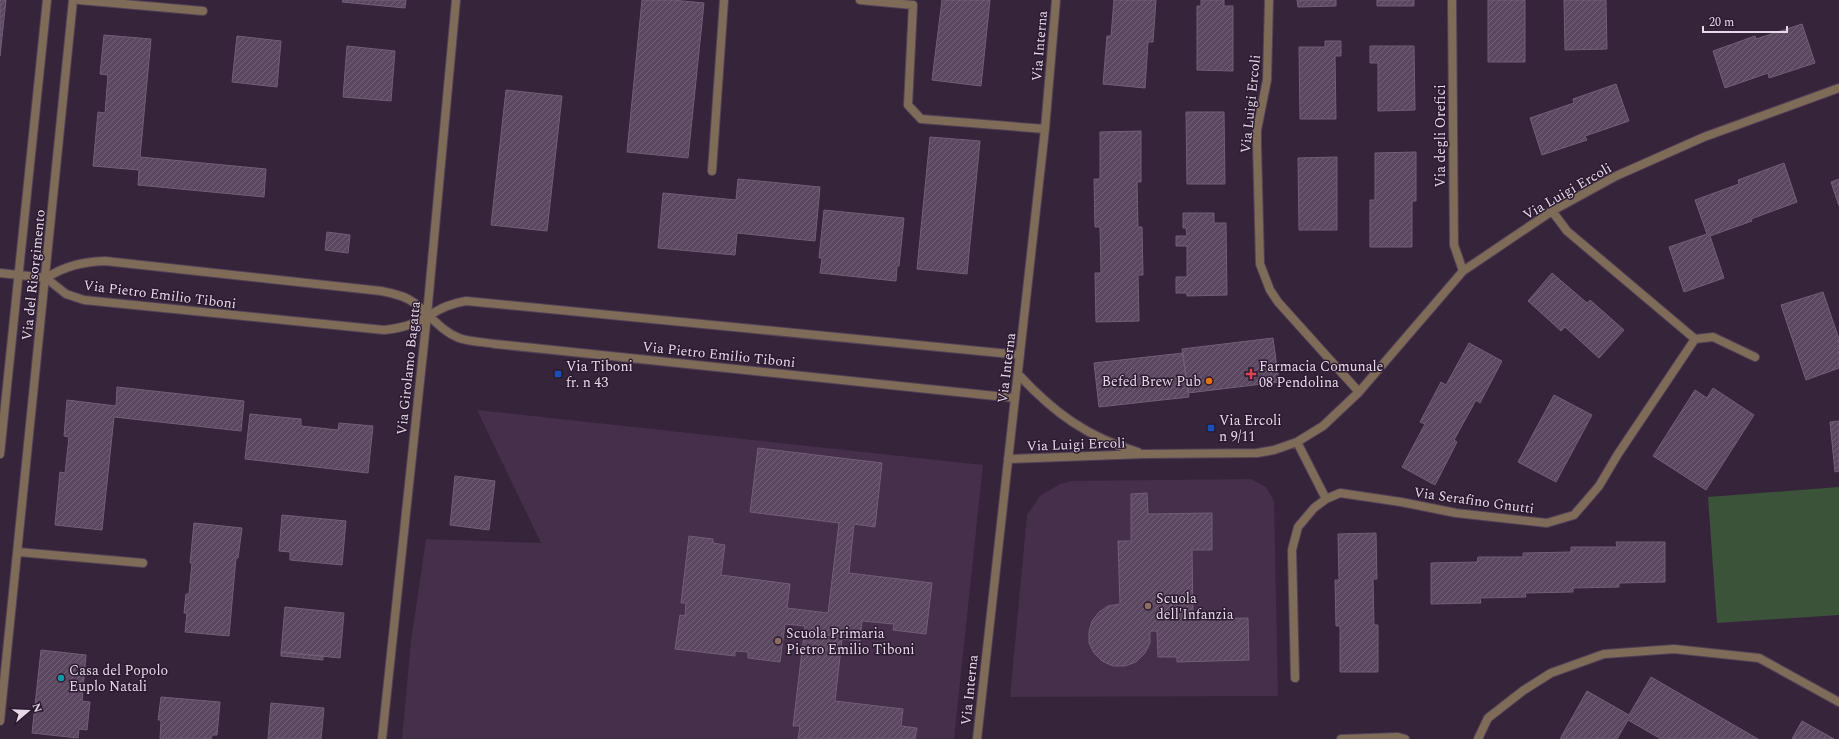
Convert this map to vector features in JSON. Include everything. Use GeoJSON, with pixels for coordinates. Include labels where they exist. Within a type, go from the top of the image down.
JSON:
{"type":"FeatureCollection","features":[{"type":"Feature","properties":{"kind":"street","name":"Via del Risorgimento"},"geometry":{"type":"LineString","coordinates":[[0,454],[20,275],[26,194],[47,0]]}},
{"type":"Feature","properties":{"kind":"street","name":"Via del Risorgimento"},"geometry":{"type":"LineString","coordinates":[[0,721],[3,662],[18,552],[73,0]]}},
{"type":"Feature","properties":{"kind":"street"},"geometry":{"type":"LineString","coordinates":[[79,0],[203,11]]}},
{"type":"Feature","properties":{"kind":"street","name":"Via Girolamo Bagatta"},"geometry":{"type":"LineString","coordinates":[[382,739],[427,315],[456,0]]}},
{"type":"Feature","properties":{"kind":"street"},"geometry":{"type":"LineString","coordinates":[[712,171],[724,0]]}},
{"type":"Feature","properties":{"kind":"street"},"geometry":{"type":"LineString","coordinates":[[860,0],[913,5],[908,105],[921,119],[1045,129]]}},
{"type":"Feature","properties":{"kind":"street","name":"Via Interna"},"geometry":{"type":"LineString","coordinates":[[977,739],[1045,129],[1056,0]]}},
{"type":"Feature","properties":{"kind":"street","name":"Via Luigi Ercoli"},"geometry":{"type":"LineString","coordinates":[[1269,0],[1267,80],[1257,130],[1260,264],[1264,278],[1278,302],[1359,392]]}},
{"type":"Feature","properties":{"kind":"street","name":"Via degli Orefici"},"geometry":{"type":"LineString","coordinates":[[1452,0],[1454,245],[1463,271]]}},
{"type":"Feature","properties":{"kind":"street","name":"Via Luigi Ercoli"},"geometry":{"type":"LineString","coordinates":[[1008,459],[1144,454],[1257,453],[1274,450],[1297,442],[1323,426],[1359,392],[1463,271],[1552,211],[1616,176],[1704,137],[1839,88]]}},
{"type":"Feature","properties":{"kind":"street"},"geometry":{"type":"LineString","coordinates":[[1552,211],[1567,231],[1695,339],[1713,337],[1755,356]]}},
{"type":"Feature","properties":{"kind":"street","name":"Via Pietro Emilio Tiboni"},"geometry":{"type":"LineString","coordinates":[[1016,398],[496,344],[460,338],[448,332],[427,315],[415,303],[399,295],[381,291],[105,261],[87,261],[69,266],[46,278],[66,294],[84,300],[384,330],[399,328],[414,323],[427,315],[446,306],[466,301],[1020,355]]}},
{"type":"Feature","properties":{"kind":"street"},"geometry":{"type":"LineString","coordinates":[[0,273],[46,278]]}},
{"type":"Feature","properties":{"kind":"street","name":"Via Serafino Gnutti"},"geometry":{"type":"LineString","coordinates":[[1295,678],[1292,550],[1294,536],[1303,518],[1333,494],[1347,493],[1456,513],[1547,523],[1574,515],[1599,486],[1618,454],[1695,339]]}},
{"type":"Feature","properties":{"kind":"street","name":"Via Luigi Ercoli"},"geometry":{"type":"LineString","coordinates":[[1018,374],[1039,397],[1062,416],[1088,433],[1115,446],[1144,454]]}},
{"type":"Feature","properties":{"kind":"street"},"geometry":{"type":"LineString","coordinates":[[1297,442],[1326,499]]}},
{"type":"Feature","properties":{"kind":"street"},"geometry":{"type":"LineString","coordinates":[[18,552],[143,563]]}},
{"type":"Feature","properties":{"kind":"street"},"geometry":{"type":"LineString","coordinates":[[1478,739],[1488,718],[1524,690],[1551,673],[1604,654],[1674,649],[1760,658],[1839,702]]}},
{"type":"Feature","properties":{"kind":"street"},"geometry":{"type":"LineString","coordinates":[[1341,739],[1398,737],[1405,739]]}},
{"type":"Feature","properties":{"kind":"shaded area","name":"Scuola Primaria Pietro Emilio Tiboni"},"geometry":{"type":"Polygon","coordinates":[[[477,410],[983,465],[954,739],[402,739],[411,641],[426,539],[541,543],[477,410]]]}},
{"type":"Feature","properties":{"kind":"shaded area","name":"Scuola dell'Infanzia"},"geometry":{"type":"Polygon","coordinates":[[[1251,479],[1266,487],[1274,501],[1278,696],[1010,697],[1027,515],[1040,496],[1060,484],[1071,481],[1251,479]]]}},
{"type":"Feature","properties":{"kind":"green space"},"geometry":{"type":"Polygon","coordinates":[[[1839,487],[1839,615],[1717,623],[1708,497],[1839,487]]]}},
{"type":"Feature","properties":{"kind":"building"},"geometry":{"type":"Polygon","coordinates":[[[0,0],[6,0],[0,56],[0,0]]]}},
{"type":"Feature","properties":{"kind":"building"},"geometry":{"type":"Polygon","coordinates":[[[343,0],[406,0],[405,8],[342,2],[343,0]]]}},
{"type":"Feature","properties":{"kind":"building"},"geometry":{"type":"Polygon","coordinates":[[[642,0],[672,0],[704,3],[688,158],[627,152],[642,0]]]}},
{"type":"Feature","properties":{"kind":"building"},"geometry":{"type":"Polygon","coordinates":[[[942,0],[990,0],[981,86],[932,80],[942,0]]]}},
{"type":"Feature","properties":{"kind":"building"},"geometry":{"type":"Polygon","coordinates":[[[1114,0],[1156,0],[1153,42],[1148,42],[1145,88],[1103,84],[1107,36],[1111,36],[1114,0]]]}},
{"type":"Feature","properties":{"kind":"building"},"geometry":{"type":"Polygon","coordinates":[[[1201,0],[1224,0],[1224,6],[1233,6],[1233,71],[1197,70],[1197,6],[1201,6],[1201,0]]]}},
{"type":"Feature","properties":{"kind":"building"},"geometry":{"type":"Polygon","coordinates":[[[1297,0],[1336,0],[1336,6],[1298,7],[1297,0]]]}},
{"type":"Feature","properties":{"kind":"building"},"geometry":{"type":"Polygon","coordinates":[[[1377,0],[1414,0],[1414,6],[1377,6],[1377,0]]]}},
{"type":"Feature","properties":{"kind":"building"},"geometry":{"type":"Polygon","coordinates":[[[1488,0],[1525,0],[1525,62],[1488,62],[1488,0]]]}},
{"type":"Feature","properties":{"kind":"building"},"geometry":{"type":"Polygon","coordinates":[[[1564,0],[1606,0],[1607,49],[1565,50],[1564,0]]]}},
{"type":"Feature","properties":{"kind":"building"},"geometry":{"type":"Polygon","coordinates":[[[1802,24],[1815,63],[1769,78],[1768,73],[1725,88],[1713,51],[1755,36],[1756,39],[1802,24]]]}},
{"type":"Feature","properties":{"kind":"building"},"geometry":{"type":"Polygon","coordinates":[[[104,35],[151,39],[140,157],[266,169],[264,197],[138,185],[139,170],[93,166],[98,112],[105,113],[108,75],[100,74],[104,35]]]}},
{"type":"Feature","properties":{"kind":"building"},"geometry":{"type":"Polygon","coordinates":[[[237,36],[281,41],[277,87],[232,82],[237,36]]]}},
{"type":"Feature","properties":{"kind":"building"},"geometry":{"type":"Polygon","coordinates":[[[1325,41],[1341,41],[1341,56],[1335,56],[1336,119],[1300,119],[1299,47],[1325,47],[1325,41]]]}},
{"type":"Feature","properties":{"kind":"building"},"geometry":{"type":"Polygon","coordinates":[[[347,46],[395,51],[391,101],[343,97],[347,46]]]}},
{"type":"Feature","properties":{"kind":"building"},"geometry":{"type":"Polygon","coordinates":[[[1370,46],[1414,46],[1415,110],[1378,111],[1378,63],[1370,63],[1370,46]]]}},
{"type":"Feature","properties":{"kind":"building"},"geometry":{"type":"Polygon","coordinates":[[[1616,84],[1629,121],[1585,136],[1587,140],[1542,155],[1530,118],[1574,103],[1573,99],[1616,84]]]}},
{"type":"Feature","properties":{"kind":"building"},"geometry":{"type":"Polygon","coordinates":[[[506,90],[562,96],[547,231],[491,225],[506,90]]]}},
{"type":"Feature","properties":{"kind":"building"},"geometry":{"type":"Polygon","coordinates":[[[1186,112],[1224,112],[1225,184],[1187,184],[1186,112]]]}},
{"type":"Feature","properties":{"kind":"building"},"geometry":{"type":"Polygon","coordinates":[[[1141,131],[1141,182],[1137,182],[1138,227],[1142,227],[1143,275],[1138,275],[1139,321],[1096,322],[1095,273],[1101,273],[1100,227],[1095,227],[1094,179],[1100,179],[1100,132],[1141,131]]]}},
{"type":"Feature","properties":{"kind":"building"},"geometry":{"type":"Polygon","coordinates":[[[930,137],[980,141],[967,274],[917,269],[930,137]]]}},
{"type":"Feature","properties":{"kind":"building"},"geometry":{"type":"Polygon","coordinates":[[[1416,152],[1416,201],[1412,201],[1412,247],[1370,247],[1370,200],[1375,200],[1375,153],[1416,152]]]}},
{"type":"Feature","properties":{"kind":"building"},"geometry":{"type":"Polygon","coordinates":[[[1337,157],[1337,230],[1299,230],[1298,158],[1337,157]]]}},
{"type":"Feature","properties":{"kind":"building"},"geometry":{"type":"Polygon","coordinates":[[[1784,163],[1797,202],[1751,219],[1752,221],[1710,236],[1724,278],[1684,292],[1669,247],[1707,234],[1695,200],[1739,184],[1738,180],[1784,163]]]}},
{"type":"Feature","properties":{"kind":"building"},"geometry":{"type":"Polygon","coordinates":[[[738,179],[820,187],[815,241],[737,233],[735,255],[658,248],[663,193],[736,200],[738,179]]]}},
{"type":"Feature","properties":{"kind":"building"},"geometry":{"type":"Polygon","coordinates":[[[1839,179],[1839,206],[1831,182],[1839,179]]]}},
{"type":"Feature","properties":{"kind":"building"},"geometry":{"type":"Polygon","coordinates":[[[824,210],[904,218],[896,281],[820,273],[822,258],[819,258],[824,210]]]}},
{"type":"Feature","properties":{"kind":"building"},"geometry":{"type":"Polygon","coordinates":[[[1183,213],[1214,213],[1214,223],[1226,223],[1227,295],[1187,296],[1187,293],[1176,293],[1176,277],[1187,277],[1187,246],[1176,246],[1176,236],[1187,236],[1186,228],[1183,228],[1183,213]]]}},
{"type":"Feature","properties":{"kind":"building"},"geometry":{"type":"Polygon","coordinates":[[[327,232],[350,235],[348,253],[325,250],[327,232]]]}},
{"type":"Feature","properties":{"kind":"building"},"geometry":{"type":"Polygon","coordinates":[[[1552,273],[1587,303],[1590,300],[1624,330],[1599,358],[1565,327],[1561,331],[1528,301],[1552,273]]]}},
{"type":"Feature","properties":{"kind":"building"},"geometry":{"type":"Polygon","coordinates":[[[1823,292],[1839,339],[1839,368],[1806,380],[1781,305],[1823,292]]]}},
{"type":"Feature","properties":{"kind":"building"},"geometry":{"type":"Polygon","coordinates":[[[1273,338],[1279,382],[1188,393],[1182,349],[1273,338]]]}},
{"type":"Feature","properties":{"kind":"building"},"geometry":{"type":"Polygon","coordinates":[[[1469,343],[1502,361],[1480,403],[1476,400],[1454,440],[1457,442],[1435,485],[1402,467],[1425,424],[1420,422],[1441,382],[1446,385],[1469,343]]]}},
{"type":"Feature","properties":{"kind":"building"},"geometry":{"type":"Polygon","coordinates":[[[1183,353],[1189,397],[1099,407],[1094,363],[1183,353]]]}},
{"type":"Feature","properties":{"kind":"building"},"geometry":{"type":"Polygon","coordinates":[[[117,387],[244,401],[241,431],[114,417],[102,530],[55,525],[60,472],[65,473],[69,437],[64,436],[67,400],[116,406],[117,387]]]}},
{"type":"Feature","properties":{"kind":"building"},"geometry":{"type":"Polygon","coordinates":[[[1713,388],[1754,415],[1706,490],[1653,456],[1695,390],[1707,398],[1713,388]]]}},
{"type":"Feature","properties":{"kind":"building"},"geometry":{"type":"Polygon","coordinates":[[[1554,395],[1592,415],[1556,482],[1518,462],[1554,395]]]}},
{"type":"Feature","properties":{"kind":"building"},"geometry":{"type":"Polygon","coordinates":[[[250,414],[301,419],[301,426],[338,430],[339,423],[373,426],[368,473],[245,459],[250,414]]]}},
{"type":"Feature","properties":{"kind":"building"},"geometry":{"type":"Polygon","coordinates":[[[1839,421],[1839,471],[1835,472],[1830,422],[1839,421]]]}},
{"type":"Feature","properties":{"kind":"building"},"geometry":{"type":"Polygon","coordinates":[[[758,448],[882,463],[875,527],[854,524],[849,573],[932,583],[926,634],[893,630],[894,624],[862,621],[860,641],[842,639],[835,701],[903,709],[901,726],[917,728],[915,739],[798,739],[800,726],[793,726],[805,626],[785,624],[780,662],[748,658],[748,652],[735,651],[735,656],[675,649],[680,615],[685,616],[686,603],[681,603],[689,536],[713,539],[713,543],[725,545],[721,575],[790,584],[787,608],[828,613],[839,523],[750,512],[758,448]]]}},
{"type":"Feature","properties":{"kind":"building"},"geometry":{"type":"Polygon","coordinates":[[[455,476],[495,481],[489,530],[450,525],[455,476]]]}},
{"type":"Feature","properties":{"kind":"building"},"geometry":{"type":"Polygon","coordinates":[[[1147,493],[1148,514],[1212,513],[1212,550],[1192,550],[1193,619],[1248,618],[1249,660],[1177,662],[1177,657],[1158,657],[1157,631],[1150,631],[1150,643],[1145,653],[1136,662],[1125,666],[1113,666],[1102,661],[1094,653],[1089,643],[1089,631],[1092,621],[1099,612],[1108,606],[1120,604],[1118,541],[1131,541],[1131,494],[1147,493]]]}},
{"type":"Feature","properties":{"kind":"building"},"geometry":{"type":"Polygon","coordinates":[[[282,515],[346,521],[342,565],[290,560],[290,552],[279,551],[282,515]]]}},
{"type":"Feature","properties":{"kind":"building"},"geometry":{"type":"Polygon","coordinates":[[[194,523],[242,528],[238,558],[236,558],[229,636],[185,632],[187,613],[184,613],[186,594],[189,594],[194,523]]]}},
{"type":"Feature","properties":{"kind":"building"},"geometry":{"type":"Polygon","coordinates":[[[1376,533],[1377,579],[1373,579],[1374,625],[1378,625],[1378,672],[1340,672],[1340,626],[1336,626],[1335,580],[1339,580],[1338,534],[1376,533]]]}},
{"type":"Feature","properties":{"kind":"building"},"geometry":{"type":"Polygon","coordinates":[[[1616,542],[1665,542],[1665,582],[1619,583],[1619,587],[1573,588],[1573,592],[1525,593],[1526,597],[1480,598],[1481,603],[1431,604],[1431,563],[1477,562],[1478,557],[1523,557],[1523,553],[1571,552],[1571,547],[1617,547],[1616,542]]]}},
{"type":"Feature","properties":{"kind":"building"},"geometry":{"type":"Polygon","coordinates":[[[285,607],[344,613],[340,658],[281,652],[285,607]]]}},
{"type":"Feature","properties":{"kind":"building","name":"Casa del Popolo Euplo Natali"},"geometry":{"type":"Polygon","coordinates":[[[41,650],[86,655],[82,701],[90,702],[87,730],[79,729],[78,738],[32,733],[41,650]]]}},
{"type":"Feature","properties":{"kind":"building"},"geometry":{"type":"Polygon","coordinates":[[[281,652],[323,656],[323,660],[281,656],[281,652]]]}},
{"type":"Feature","properties":{"kind":"building"},"geometry":{"type":"Polygon","coordinates":[[[1651,677],[1758,739],[1661,739],[1628,720],[1617,739],[1560,739],[1587,691],[1629,715],[1651,677]]]}},
{"type":"Feature","properties":{"kind":"building"},"geometry":{"type":"Polygon","coordinates":[[[161,697],[220,702],[217,735],[212,735],[211,739],[160,739],[161,720],[158,720],[161,697]]]}},
{"type":"Feature","properties":{"kind":"building"},"geometry":{"type":"Polygon","coordinates":[[[271,703],[324,708],[321,739],[268,739],[271,703]]]}},
{"type":"Feature","properties":{"kind":"building"},"geometry":{"type":"Polygon","coordinates":[[[1802,721],[1834,739],[1792,739],[1802,721]]]}},
{"type":"Feature","properties":{"kind":"place","name":"Via Tiboni fr. n 43"},"geometry":{"type":"Point","coordinates":[558,374]}},
{"type":"Feature","properties":{"kind":"place","name":"Farmacia Comunale 08 Pendolina"},"geometry":{"type":"Point","coordinates":[1251,374]}},
{"type":"Feature","properties":{"kind":"place","name":"Befed Brew Pub"},"geometry":{"type":"Point","coordinates":[1209,381]}},
{"type":"Feature","properties":{"kind":"place","name":"Via Ercoli n 9/11"},"geometry":{"type":"Point","coordinates":[1211,428]}},
{"type":"Feature","properties":{"kind":"place","name":"Scuola dell'Infanzia"},"geometry":{"type":"Point","coordinates":[1148,606]}},
{"type":"Feature","properties":{"kind":"place","name":"Scuola Primaria Pietro Emilio Tiboni"},"geometry":{"type":"Point","coordinates":[778,641]}},
{"type":"Feature","properties":{"kind":"place","name":"Casa del Popolo Euplo Natali"},"geometry":{"type":"Point","coordinates":[61,678]}}]}
